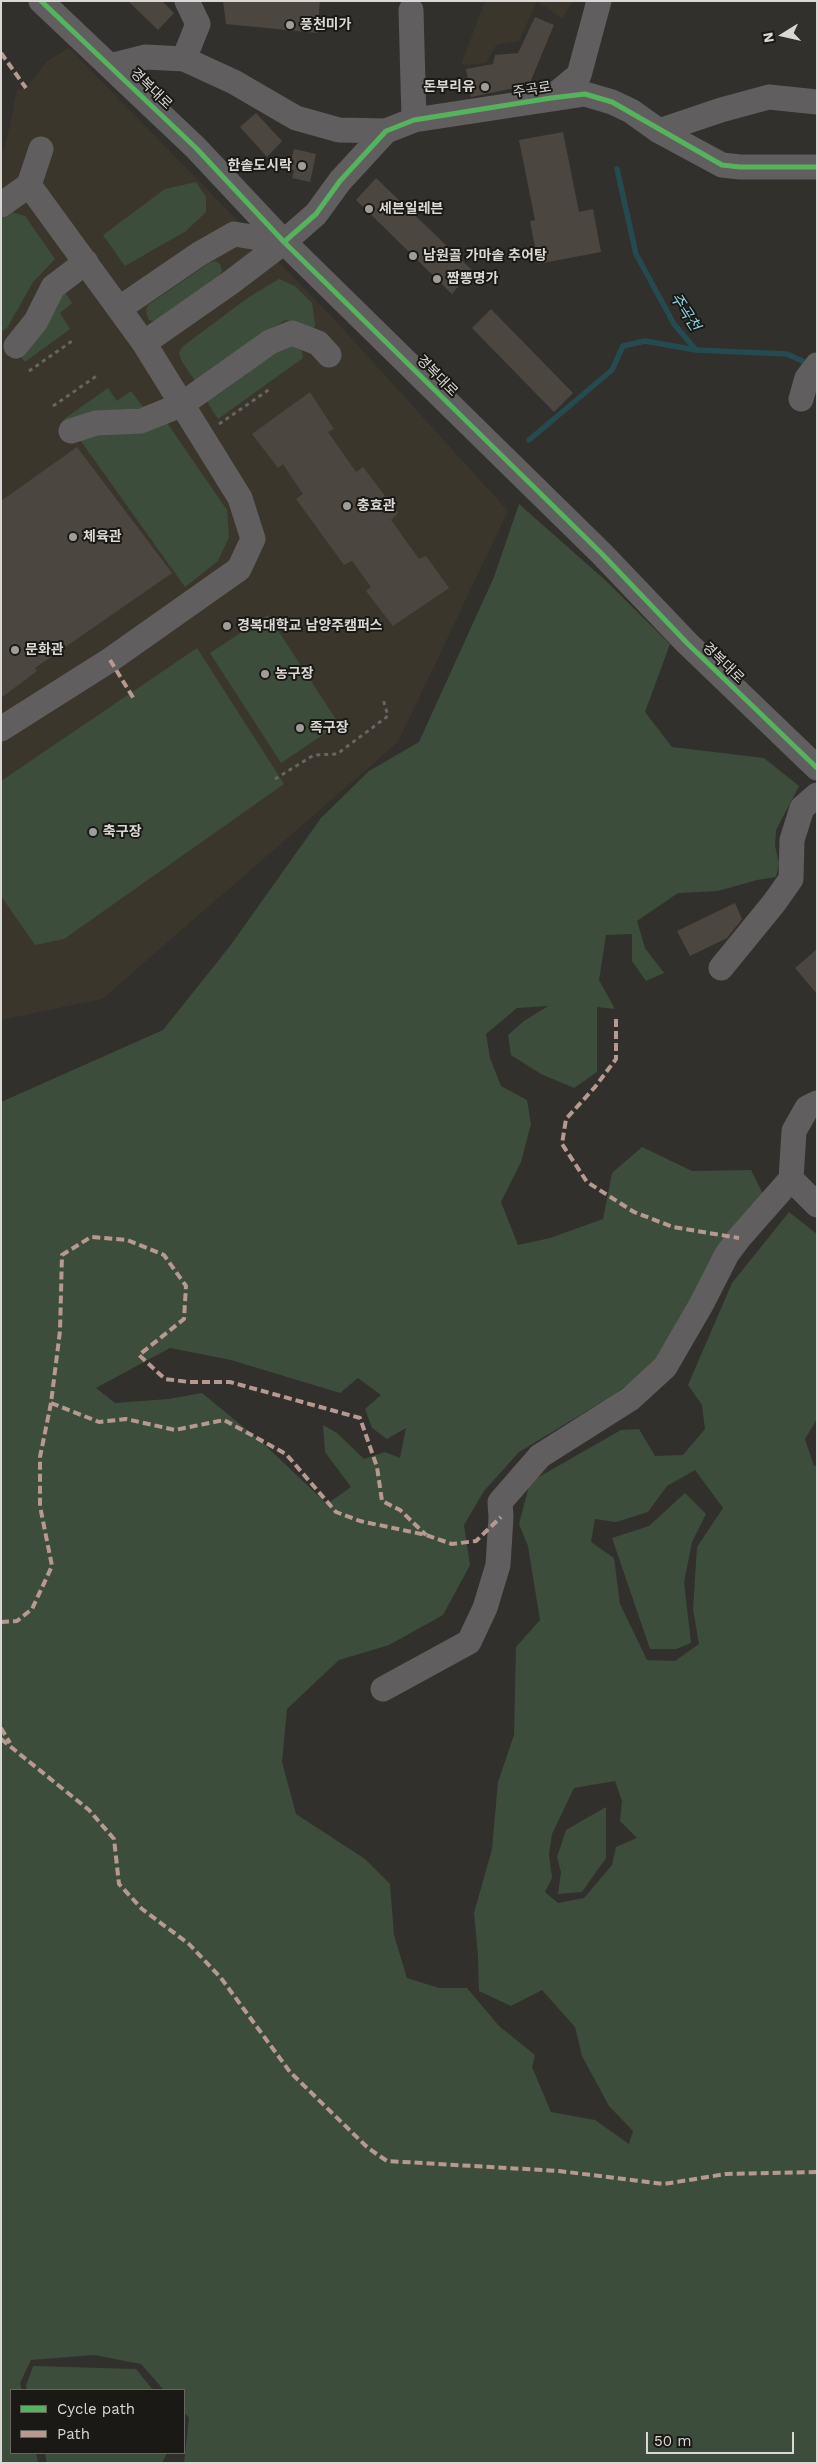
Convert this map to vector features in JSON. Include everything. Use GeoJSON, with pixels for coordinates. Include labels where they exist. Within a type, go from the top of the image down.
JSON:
{"type":"FeatureCollection","features":[{"type":"Feature","properties":{"kind":"street","name":"경복대로"},"geometry":{"type":"LineString","coordinates":[[41,1],[196,148],[284,242],[602,554],[688,643],[817,768]]}},
{"type":"Feature","properties":{"kind":"street"},"geometry":{"type":"LineString","coordinates":[[184,59],[198,24],[187,1]]}},
{"type":"Feature","properties":{"kind":"street"},"geometry":{"type":"LineString","coordinates":[[551,98],[579,74],[600,1]]}},
{"type":"Feature","properties":{"kind":"street"},"geometry":{"type":"LineString","coordinates":[[410,10],[414,120]]}},
{"type":"Feature","properties":{"kind":"street"},"geometry":{"type":"LineString","coordinates":[[110,66],[146,57],[184,59],[234,82],[296,118],[339,130],[386,131]]}},
{"type":"Feature","properties":{"kind":"street","name":"주곡로"},"geometry":{"type":"LineString","coordinates":[[144,342],[230,283],[284,242],[316,214],[340,181],[386,131],[414,120],[585,94],[599,97],[631,112],[659,130],[722,164],[740,167],[817,167]]}},
{"type":"Feature","properties":{"kind":"street"},"geometry":{"type":"LineString","coordinates":[[659,130],[769,97],[817,102]]}},
{"type":"Feature","properties":{"kind":"street"},"geometry":{"type":"LineString","coordinates":[[1,205],[28,185],[41,149]]}},
{"type":"Feature","properties":{"kind":"street"},"geometry":{"type":"LineString","coordinates":[[1,729],[110,660],[239,569],[253,539],[240,498],[181,405],[144,342],[28,185]]}},
{"type":"Feature","properties":{"kind":"street"},"geometry":{"type":"LineString","coordinates":[[120,308],[199,254],[234,234],[284,242]]}},
{"type":"Feature","properties":{"kind":"street"},"geometry":{"type":"LineString","coordinates":[[16,346],[36,321],[53,287],[86,262]]}},
{"type":"Feature","properties":{"kind":"street"},"geometry":{"type":"LineString","coordinates":[[71,431],[96,423],[141,421],[181,405],[270,342],[292,332],[318,343],[330,355]]}},
{"type":"Feature","properties":{"kind":"street"},"geometry":{"type":"LineString","coordinates":[[721,968],[791,879],[792,840],[802,808],[817,795]]}},
{"type":"Feature","properties":{"kind":"street"},"geometry":{"type":"LineString","coordinates":[[383,1689],[468,1642],[485,1608],[498,1565],[500,1502],[540,1456],[630,1399],[665,1367],[701,1305],[727,1254],[738,1238],[791,1179],[794,1131],[807,1108],[817,1103]]}},
{"type":"Feature","properties":{"kind":"street"},"geometry":{"type":"LineString","coordinates":[[791,1179],[817,1205]]}},
{"type":"Feature","properties":{"kind":"path"},"geometry":{"type":"LineString","coordinates":[[30,371],[75,340]]}},
{"type":"Feature","properties":{"kind":"path"},"geometry":{"type":"LineString","coordinates":[[53,406],[98,375]]}},
{"type":"Feature","properties":{"kind":"path"},"geometry":{"type":"LineString","coordinates":[[218,425],[270,389]]}},
{"type":"Feature","properties":{"kind":"path"},"geometry":{"type":"LineString","coordinates":[[275,779],[314,755],[337,754],[388,716],[383,700]]}},
{"type":"Feature","properties":{"kind":"shaded area"},"geometry":{"type":"Polygon","coordinates":[[[485,1],[537,1],[519,41],[496,45],[486,63],[461,65],[485,1]]]}},
{"type":"Feature","properties":{"kind":"shaded area"},"geometry":{"type":"Polygon","coordinates":[[[537,1],[573,1],[562,19],[537,1]]]}},
{"type":"Feature","properties":{"kind":"shaded area","name":"경복대학교 남양주캠퍼스"},"geometry":{"type":"Polygon","coordinates":[[[69,48],[333,318],[508,511],[398,742],[102,999],[1,1020],[1,151],[5,149],[17,90],[26,88],[47,61],[69,48]]]}},
{"type":"Feature","properties":{"kind":"green space"},"geometry":{"type":"Polygon","coordinates":[[[196,182],[206,197],[206,212],[186,231],[125,266],[103,235],[165,189],[196,182]]]}},
{"type":"Feature","properties":{"kind":"green space"},"geometry":{"type":"Polygon","coordinates":[[[11,212],[25,216],[55,259],[33,282],[7,328],[1,332],[1,217],[11,212]]]}},
{"type":"Feature","properties":{"kind":"green space"},"geometry":{"type":"Polygon","coordinates":[[[215,261],[220,264],[222,271],[218,278],[159,322],[149,320],[146,312],[148,305],[209,263],[215,261]]]}},
{"type":"Feature","properties":{"kind":"green space"},"geometry":{"type":"Polygon","coordinates":[[[279,279],[295,286],[312,303],[314,329],[297,322],[285,320],[196,382],[182,362],[179,353],[182,347],[249,297],[279,279]]]}},
{"type":"Feature","properties":{"kind":"green space"},"geometry":{"type":"Polygon","coordinates":[[[61,286],[72,303],[60,313],[70,329],[25,362],[17,352],[61,286]]]}},
{"type":"Feature","properties":{"kind":"green space"},"geometry":{"type":"Polygon","coordinates":[[[293,346],[302,351],[303,358],[218,419],[206,400],[283,348],[293,346]]]}},
{"type":"Feature","properties":{"kind":"green space"},"geometry":{"type":"Polygon","coordinates":[[[108,388],[117,401],[131,391],[143,407],[68,426],[64,419],[108,388]]]}},
{"type":"Feature","properties":{"kind":"green space"},"geometry":{"type":"Polygon","coordinates":[[[163,417],[227,510],[229,537],[218,561],[185,587],[78,437],[163,417]]]}},
{"type":"Feature","properties":{"kind":"green space"},"geometry":{"type":"Polygon","coordinates":[[[519,504],[605,580],[670,644],[645,712],[672,747],[764,758],[799,786],[776,830],[775,846],[779,863],[776,877],[757,880],[718,891],[678,893],[637,921],[645,948],[664,973],[646,981],[632,961],[632,934],[606,935],[599,980],[615,1009],[597,1007],[597,1072],[574,1088],[541,1074],[511,1055],[508,1035],[524,1021],[548,1006],[517,1008],[486,1034],[490,1058],[501,1086],[527,1100],[531,1124],[521,1162],[501,1202],[518,1245],[550,1238],[603,1219],[612,1173],[642,1147],[692,1171],[751,1170],[765,1198],[659,1360],[615,1394],[519,1452],[484,1491],[464,1525],[470,1565],[443,1615],[389,1645],[339,1660],[287,1709],[282,1762],[296,1814],[365,1859],[390,1884],[394,1935],[407,1978],[439,1988],[467,1988],[499,2026],[535,2055],[532,2067],[551,2112],[595,2120],[629,2144],[633,2131],[609,2106],[582,2056],[575,2027],[542,1990],[511,2006],[479,1991],[474,1913],[492,1849],[498,1782],[514,1735],[516,1647],[540,1620],[528,1546],[519,1524],[530,1482],[621,1430],[639,1429],[655,1456],[683,1455],[705,1429],[702,1405],[688,1385],[732,1283],[789,1212],[817,1234],[817,1419],[805,1439],[814,1466],[817,1465],[817,2463],[184,2463],[189,2418],[185,2413],[185,2389],[163,2389],[141,2364],[94,2355],[31,2360],[20,2383],[22,2389],[10,2389],[10,2454],[36,2454],[38,2463],[1,2463],[1,1102],[163,1030],[230,946],[321,818],[369,771],[419,742],[494,577],[519,504]],[[170,1348],[96,1388],[115,1403],[168,1399],[202,1393],[264,1444],[327,1504],[351,1487],[325,1452],[323,1425],[337,1433],[364,1459],[385,1452],[400,1458],[406,1428],[387,1439],[372,1428],[365,1409],[381,1395],[358,1378],[340,1393],[231,1360],[170,1348]],[[695,1470],[667,1486],[648,1512],[616,1522],[595,1519],[591,1542],[614,1558],[620,1604],[647,1660],[675,1661],[699,1644],[693,1609],[697,1547],[723,1508],[695,1470]],[[615,1781],[574,1788],[552,1834],[549,1854],[552,1878],[545,1892],[558,1903],[584,1898],[612,1865],[616,1847],[637,1838],[620,1821],[622,1801],[615,1781]]]}},
{"type":"Feature","properties":{"kind":"green space","name":"농구장"},"geometry":{"type":"Polygon","coordinates":[[[268,615],[339,724],[281,763],[210,653],[268,615]]]}},
{"type":"Feature","properties":{"kind":"green space","name":"축구장"},"geometry":{"type":"Polygon","coordinates":[[[197,648],[284,784],[64,939],[35,945],[1,896],[1,781],[197,648]]]}},
{"type":"Feature","properties":{"kind":"green space"},"geometry":{"type":"Polygon","coordinates":[[[685,1493],[706,1514],[692,1542],[684,1582],[691,1643],[676,1649],[650,1649],[612,1538],[649,1526],[685,1493]]]}},
{"type":"Feature","properties":{"kind":"green space"},"geometry":{"type":"Polygon","coordinates":[[[606,1807],[606,1858],[582,1892],[558,1894],[561,1872],[557,1857],[566,1830],[606,1807]]]}},
{"type":"Feature","properties":{"kind":"green space"},"geometry":{"type":"Polygon","coordinates":[[[33,2366],[136,2369],[152,2389],[27,2389],[26,2386],[33,2366]]]}},
{"type":"Feature","properties":{"kind":"green space"},"geometry":{"type":"Polygon","coordinates":[[[45,2454],[166,2454],[162,2463],[47,2463],[45,2454]]]}},
{"type":"Feature","properties":{"kind":"building"},"geometry":{"type":"Polygon","coordinates":[[[128,1],[162,1],[174,13],[158,30],[128,1]]]}},
{"type":"Feature","properties":{"kind":"building"},"geometry":{"type":"Polygon","coordinates":[[[223,1],[320,1],[317,33],[226,24],[223,1]]]}},
{"type":"Feature","properties":{"kind":"building"},"geometry":{"type":"Polygon","coordinates":[[[535,17],[554,25],[529,85],[471,97],[466,69],[493,64],[495,55],[518,53],[535,17]]]}},
{"type":"Feature","properties":{"kind":"building"},"geometry":{"type":"Polygon","coordinates":[[[256,113],[282,141],[267,157],[240,127],[256,113]]]}},
{"type":"Feature","properties":{"kind":"building"},"geometry":{"type":"Polygon","coordinates":[[[563,132],[579,212],[593,209],[601,252],[538,264],[530,221],[535,220],[519,140],[563,132]]]}},
{"type":"Feature","properties":{"kind":"building"},"geometry":{"type":"Polygon","coordinates":[[[294,149],[316,154],[310,182],[292,178],[294,170],[289,170],[294,149]]]}},
{"type":"Feature","properties":{"kind":"building"},"geometry":{"type":"Polygon","coordinates":[[[376,178],[472,270],[452,294],[356,200],[376,178]]]}},
{"type":"Feature","properties":{"kind":"building"},"geometry":{"type":"Polygon","coordinates":[[[491,309],[573,393],[554,412],[472,328],[491,309]]]}},
{"type":"Feature","properties":{"kind":"building","name":"충효관"},"geometry":{"type":"Polygon","coordinates":[[[310,392],[334,429],[328,432],[356,472],[363,467],[398,513],[391,520],[419,559],[426,556],[449,588],[393,626],[366,591],[371,587],[352,561],[344,565],[296,499],[303,494],[283,464],[278,468],[252,434],[310,392]]]}},
{"type":"Feature","properties":{"kind":"building","name":"체육관"},"geometry":{"type":"Polygon","coordinates":[[[77,447],[172,573],[35,668],[37,671],[1,698],[1,501],[77,447]]]}},
{"type":"Feature","properties":{"kind":"building"},"geometry":{"type":"Polygon","coordinates":[[[735,903],[742,919],[727,938],[690,956],[677,931],[735,903]]]}},
{"type":"Feature","properties":{"kind":"building"},"geometry":{"type":"Polygon","coordinates":[[[817,949],[817,994],[795,968],[817,949]]]}},
{"type":"Feature","properties":{"kind":"waterway","name":"주곡천"},"geometry":{"type":"LineString","coordinates":[[617,169],[636,254],[674,324],[696,350],[787,354],[811,365]]}},
{"type":"Feature","properties":{"kind":"waterway"},"geometry":{"type":"LineString","coordinates":[[529,440],[612,370],[623,346],[645,341],[696,350]]}},
{"type":"Feature","properties":{"kind":"marked path"},"geometry":{"type":"LineString","coordinates":[[1,53],[26,88]]}},
{"type":"Feature","properties":{"kind":"marked path"},"geometry":{"type":"LineString","coordinates":[[110,660],[134,699]]}},
{"type":"Feature","properties":{"kind":"marked path"},"geometry":{"type":"LineString","coordinates":[[616,1019],[616,1059],[595,1087],[566,1119],[562,1144],[587,1182],[634,1212],[673,1227],[739,1238]]}},
{"type":"Feature","properties":{"kind":"marked path"},"geometry":{"type":"LineString","coordinates":[[1,1622],[17,1621],[32,1609],[52,1566],[40,1506],[40,1457],[51,1403],[60,1331],[62,1255],[91,1237],[127,1240],[164,1255],[186,1286],[184,1319],[139,1355],[165,1379],[189,1382],[230,1382],[360,1418],[377,1467],[382,1501],[400,1510],[426,1535]]}},
{"type":"Feature","properties":{"kind":"marked path"},"geometry":{"type":"LineString","coordinates":[[51,1403],[99,1422],[126,1419],[175,1430],[224,1420],[286,1454],[336,1512],[360,1521],[426,1535],[452,1544],[476,1541],[501,1517]]}},
{"type":"Feature","properties":{"kind":"marked path"},"geometry":{"type":"LineString","coordinates":[[1,1728],[10,1743]]}},
{"type":"Feature","properties":{"kind":"marked path"},"geometry":{"type":"LineString","coordinates":[[1,1739],[89,1810],[114,1839],[119,1884],[142,1909],[189,1944],[221,1978],[290,2072],[368,2148],[387,2161],[559,2171],[664,2184],[726,2174],[817,2172]]}},
{"type":"Feature","properties":{"kind":"cycle path"},"geometry":{"type":"LineString","coordinates":[[41,1],[196,148],[284,242],[602,554],[687,643],[817,768]]}},
{"type":"Feature","properties":{"kind":"cycle path"},"geometry":{"type":"LineString","coordinates":[[284,242],[316,214],[340,181],[386,131],[414,120],[551,98],[585,94],[612,102],[722,165],[740,167],[817,167]]}},
{"type":"Feature","properties":{"kind":"place","name":"풍천미가"},"geometry":{"type":"Point","coordinates":[290,25]}},
{"type":"Feature","properties":{"kind":"place","name":"돈부리유"},"geometry":{"type":"Point","coordinates":[485,87]}},
{"type":"Feature","properties":{"kind":"place","name":"한솥도시락"},"geometry":{"type":"Point","coordinates":[302,166]}},
{"type":"Feature","properties":{"kind":"place","name":"세븐일레븐"},"geometry":{"type":"Point","coordinates":[369,209]}},
{"type":"Feature","properties":{"kind":"place","name":"남원골 가마솥 추어탕"},"geometry":{"type":"Point","coordinates":[413,256]}},
{"type":"Feature","properties":{"kind":"place","name":"짬뽕명가"},"geometry":{"type":"Point","coordinates":[437,279]}},
{"type":"Feature","properties":{"kind":"place","name":"충효관"},"geometry":{"type":"Point","coordinates":[347,506]}},
{"type":"Feature","properties":{"kind":"place","name":"체육관"},"geometry":{"type":"Point","coordinates":[73,537]}},
{"type":"Feature","properties":{"kind":"place","name":"경복대학교 남양주캠퍼스"},"geometry":{"type":"Point","coordinates":[227,626]}},
{"type":"Feature","properties":{"kind":"place","name":"문화관"},"geometry":{"type":"Point","coordinates":[15,650]}},
{"type":"Feature","properties":{"kind":"place","name":"농구장"},"geometry":{"type":"Point","coordinates":[265,674]}},
{"type":"Feature","properties":{"kind":"place","name":"족구장"},"geometry":{"type":"Point","coordinates":[300,728]}},
{"type":"Feature","properties":{"kind":"place","name":"축구장"},"geometry":{"type":"Point","coordinates":[93,832]}}]}
